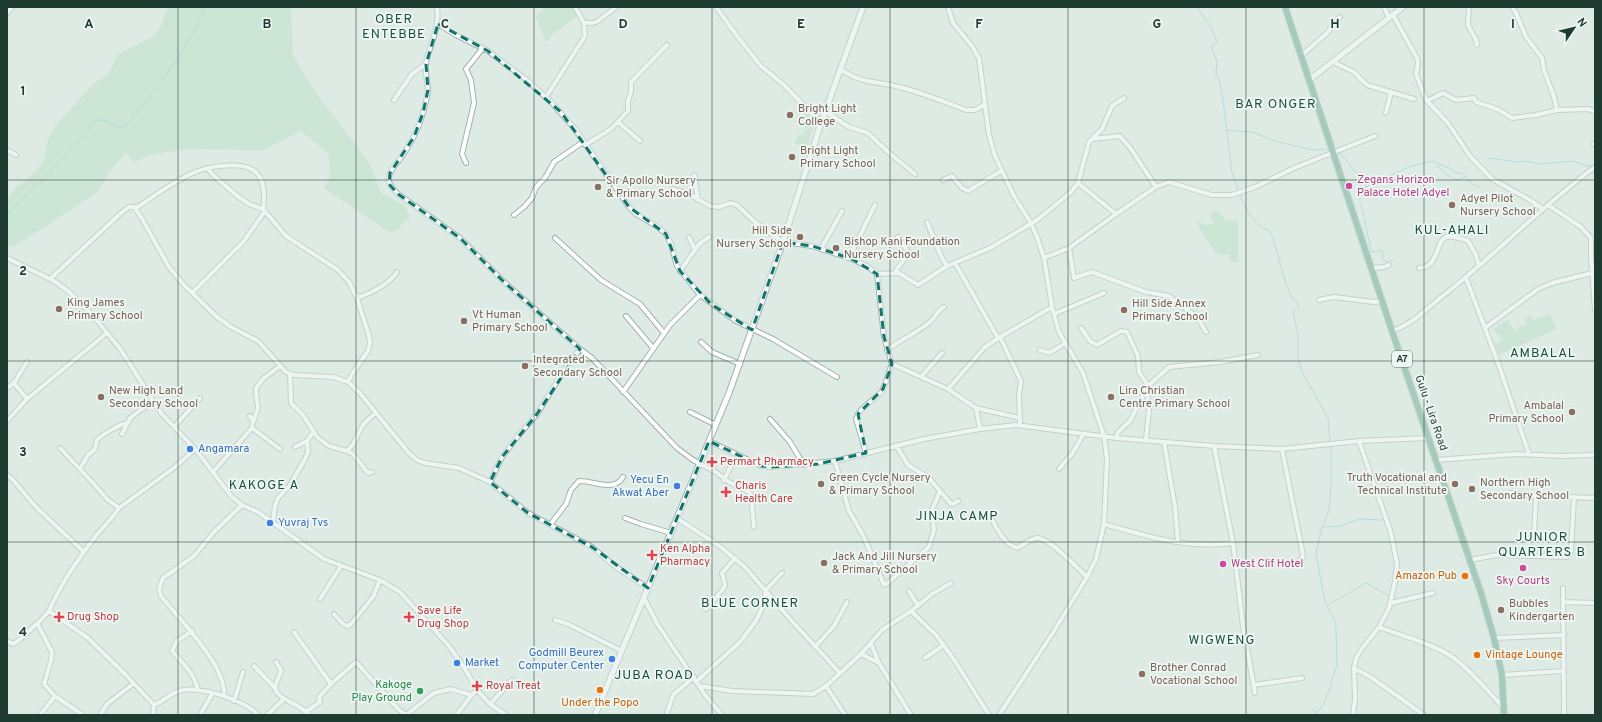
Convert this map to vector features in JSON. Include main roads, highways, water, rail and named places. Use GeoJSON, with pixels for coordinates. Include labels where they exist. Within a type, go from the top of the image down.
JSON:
{"type":"FeatureCollection","features":[{"type":"Feature","properties":{"kind":"main road","name":"Gulu - Lira Road"},"geometry":{"type":"LineString","coordinates":[[1285,7],[1300,56],[1481,593],[1494,638],[1502,675],[1504,712]]}},
{"type":"Feature","properties":{"kind":"waterway"},"geometry":{"type":"LineString","coordinates":[[7,215],[59,164],[95,121],[102,120],[123,128],[169,71],[189,40],[206,7]]}},
{"type":"Feature","properties":{"kind":"waterway"},"geometry":{"type":"LineString","coordinates":[[1197,7],[1211,27],[1217,42],[1211,47],[1217,61],[1216,73],[1223,100],[1232,173],[1239,192]]}},
{"type":"Feature","properties":{"kind":"waterway"},"geometry":{"type":"LineString","coordinates":[[1226,130],[1252,132],[1275,141],[1314,150],[1327,149]]}},
{"type":"Feature","properties":{"kind":"waterway"},"geometry":{"type":"LineString","coordinates":[[1338,153],[1340,153],[1359,176]]}},
{"type":"Feature","properties":{"kind":"waterway"},"geometry":{"type":"LineString","coordinates":[[1487,158],[1518,162],[1525,161],[1540,164],[1572,161],[1593,166]]}},
{"type":"Feature","properties":{"kind":"waterway"},"geometry":{"type":"LineString","coordinates":[[1366,187],[1411,166],[1433,161],[1451,169],[1453,172],[1463,174],[1473,184],[1481,188]]}},
{"type":"Feature","properties":{"kind":"waterway"},"geometry":{"type":"LineString","coordinates":[[1438,165],[1438,167],[1456,180],[1465,177]]}},
{"type":"Feature","properties":{"kind":"waterway"},"geometry":{"type":"LineString","coordinates":[[1360,201],[1359,191],[1366,187],[1361,178]]}},
{"type":"Feature","properties":{"kind":"waterway"},"geometry":{"type":"LineString","coordinates":[[1240,195],[1251,216],[1259,225],[1269,230],[1272,235],[1285,281],[1292,298],[1297,302],[1299,308],[1293,311],[1298,335],[1298,358],[1301,370],[1328,418],[1330,442]]}},
{"type":"Feature","properties":{"kind":"waterway"},"geometry":{"type":"LineString","coordinates":[[1361,204],[1372,252],[1382,250],[1383,259],[1387,262],[1394,260]]}},
{"type":"Feature","properties":{"kind":"waterway"},"geometry":{"type":"LineString","coordinates":[[1314,715],[1322,707],[1330,689],[1337,665],[1336,627],[1334,619],[1325,602],[1316,553],[1322,527],[1329,510],[1331,486],[1331,445]]}},
{"type":"Feature","properties":{"kind":"waterway"},"geometry":{"type":"LineString","coordinates":[[1323,527],[1340,526],[1360,519],[1383,520]]}},
{"type":"Feature","properties":{"kind":"waterway"},"geometry":{"type":"LineString","coordinates":[[1328,605],[1366,583],[1389,596]]}},
{"type":"Feature","properties":{"kind":"waterway"},"geometry":{"type":"LineString","coordinates":[[1311,709],[1316,711]]}},
{"type":"Feature","properties":{"kind":"place","name":"Bright Light College"},"geometry":{"type":"Point","coordinates":[790,115]}},
{"type":"Feature","properties":{"kind":"place","name":"Bright Light Primary School"},"geometry":{"type":"Point","coordinates":[792,157]}},
{"type":"Feature","properties":{"kind":"place","name":"Zegans Horizon Palace Hotel Adyel"},"geometry":{"type":"Point","coordinates":[1349,186]}},
{"type":"Feature","properties":{"kind":"place","name":"Sir Apollo Nursery & Primary School"},"geometry":{"type":"Point","coordinates":[598,187]}},
{"type":"Feature","properties":{"kind":"place","name":"Adyel Pilot Nursery School"},"geometry":{"type":"Point","coordinates":[1452,205]}},
{"type":"Feature","properties":{"kind":"place","name":"Hill Side Nursery School"},"geometry":{"type":"Point","coordinates":[800,237]}},
{"type":"Feature","properties":{"kind":"place","name":"Bishop Kani Foundation Nursery School"},"geometry":{"type":"Point","coordinates":[836,248]}},
{"type":"Feature","properties":{"kind":"place","name":"King James Primary School"},"geometry":{"type":"Point","coordinates":[59,309]}},
{"type":"Feature","properties":{"kind":"place","name":"Hill Side Annex Primary School"},"geometry":{"type":"Point","coordinates":[1124,310]}},
{"type":"Feature","properties":{"kind":"place","name":"Vt Human Primary School"},"geometry":{"type":"Point","coordinates":[464,321]}},
{"type":"Feature","properties":{"kind":"place","name":"Integrated Secondary School"},"geometry":{"type":"Point","coordinates":[525,366]}},
{"type":"Feature","properties":{"kind":"place","name":"New High Land Secondary School"},"geometry":{"type":"Point","coordinates":[101,397]}},
{"type":"Feature","properties":{"kind":"place","name":"Lira Christian Centre Primary School"},"geometry":{"type":"Point","coordinates":[1111,397]}},
{"type":"Feature","properties":{"kind":"place","name":"Ambalal Primary School"},"geometry":{"type":"Point","coordinates":[1572,412]}},
{"type":"Feature","properties":{"kind":"place","name":"Angamara"},"geometry":{"type":"Point","coordinates":[190,449]}},
{"type":"Feature","properties":{"kind":"place","name":"Permart Pharmacy"},"geometry":{"type":"Point","coordinates":[712,462]}},
{"type":"Feature","properties":{"kind":"place","name":"Green Cycle Nursery & Primary School"},"geometry":{"type":"Point","coordinates":[821,484]}},
{"type":"Feature","properties":{"kind":"place","name":"Truth Vocational and Technical Institute"},"geometry":{"type":"Point","coordinates":[1455,484]}},
{"type":"Feature","properties":{"kind":"place","name":"Yecu En Akwat Aber"},"geometry":{"type":"Point","coordinates":[677,486]}},
{"type":"Feature","properties":{"kind":"place","name":"Northern High Secondary School"},"geometry":{"type":"Point","coordinates":[1472,489]}},
{"type":"Feature","properties":{"kind":"place","name":"Charis Health Care"},"geometry":{"type":"Point","coordinates":[726,492]}},
{"type":"Feature","properties":{"kind":"place","name":"Yuvraj Tvs"},"geometry":{"type":"Point","coordinates":[270,523]}},
{"type":"Feature","properties":{"kind":"place","name":"Ken Alpha Pharmacy"},"geometry":{"type":"Point","coordinates":[652,555]}},
{"type":"Feature","properties":{"kind":"place","name":"Jack And Jill Nursery & Primary School"},"geometry":{"type":"Point","coordinates":[824,563]}},
{"type":"Feature","properties":{"kind":"place","name":"West Clif Hotel"},"geometry":{"type":"Point","coordinates":[1223,564]}},
{"type":"Feature","properties":{"kind":"place","name":"Sky Courts"},"geometry":{"type":"Point","coordinates":[1523,568]}},
{"type":"Feature","properties":{"kind":"place","name":"Amazon Pub"},"geometry":{"type":"Point","coordinates":[1465,576]}},
{"type":"Feature","properties":{"kind":"place","name":"Bubbles Kindergarten"},"geometry":{"type":"Point","coordinates":[1501,610]}},
{"type":"Feature","properties":{"kind":"place","name":"Drug Shop"},"geometry":{"type":"Point","coordinates":[59,617]}},
{"type":"Feature","properties":{"kind":"place","name":"Save Life Drug Shop"},"geometry":{"type":"Point","coordinates":[409,617]}},
{"type":"Feature","properties":{"kind":"place","name":"Vintage Lounge"},"geometry":{"type":"Point","coordinates":[1477,655]}},
{"type":"Feature","properties":{"kind":"place","name":"Godmill Beurex Computer Center"},"geometry":{"type":"Point","coordinates":[612,659]}},
{"type":"Feature","properties":{"kind":"place","name":"Market"},"geometry":{"type":"Point","coordinates":[457,663]}},
{"type":"Feature","properties":{"kind":"place","name":"Brother Conrad Vocational School"},"geometry":{"type":"Point","coordinates":[1142,674]}},
{"type":"Feature","properties":{"kind":"place","name":"Royal Treat"},"geometry":{"type":"Point","coordinates":[477,686]}},
{"type":"Feature","properties":{"kind":"place","name":"Under the Popo"},"geometry":{"type":"Point","coordinates":[600,690]}},
{"type":"Feature","properties":{"kind":"place","name":"Kakoge Play Ground"},"geometry":{"type":"Point","coordinates":[420,691]}},
{"type":"Feature","properties":{"kind":"district","name":"OBER ENTEBBE"},"geometry":{"type":"Point","coordinates":[394,28]}},
{"type":"Feature","properties":{"kind":"district","name":"BAR ONGER"},"geometry":{"type":"Point","coordinates":[1276,105]}},
{"type":"Feature","properties":{"kind":"district","name":"KUL-AHALI"},"geometry":{"type":"Point","coordinates":[1452,231]}},
{"type":"Feature","properties":{"kind":"district","name":"AMBALAL"},"geometry":{"type":"Point","coordinates":[1543,354]}},
{"type":"Feature","properties":{"kind":"district","name":"KAKOGE A"},"geometry":{"type":"Point","coordinates":[264,486]}},
{"type":"Feature","properties":{"kind":"district","name":"JINJA CAMP"},"geometry":{"type":"Point","coordinates":[957,517]}},
{"type":"Feature","properties":{"kind":"district","name":"JUNIOR QUARTERS B"},"geometry":{"type":"Point","coordinates":[1542,546]}},
{"type":"Feature","properties":{"kind":"district","name":"BLUE CORNER"},"geometry":{"type":"Point","coordinates":[750,604]}},
{"type":"Feature","properties":{"kind":"district","name":"WIGWENG"},"geometry":{"type":"Point","coordinates":[1222,641]}},
{"type":"Feature","properties":{"kind":"district","name":"JUBA ROAD"},"geometry":{"type":"Point","coordinates":[654,676]}}]}
